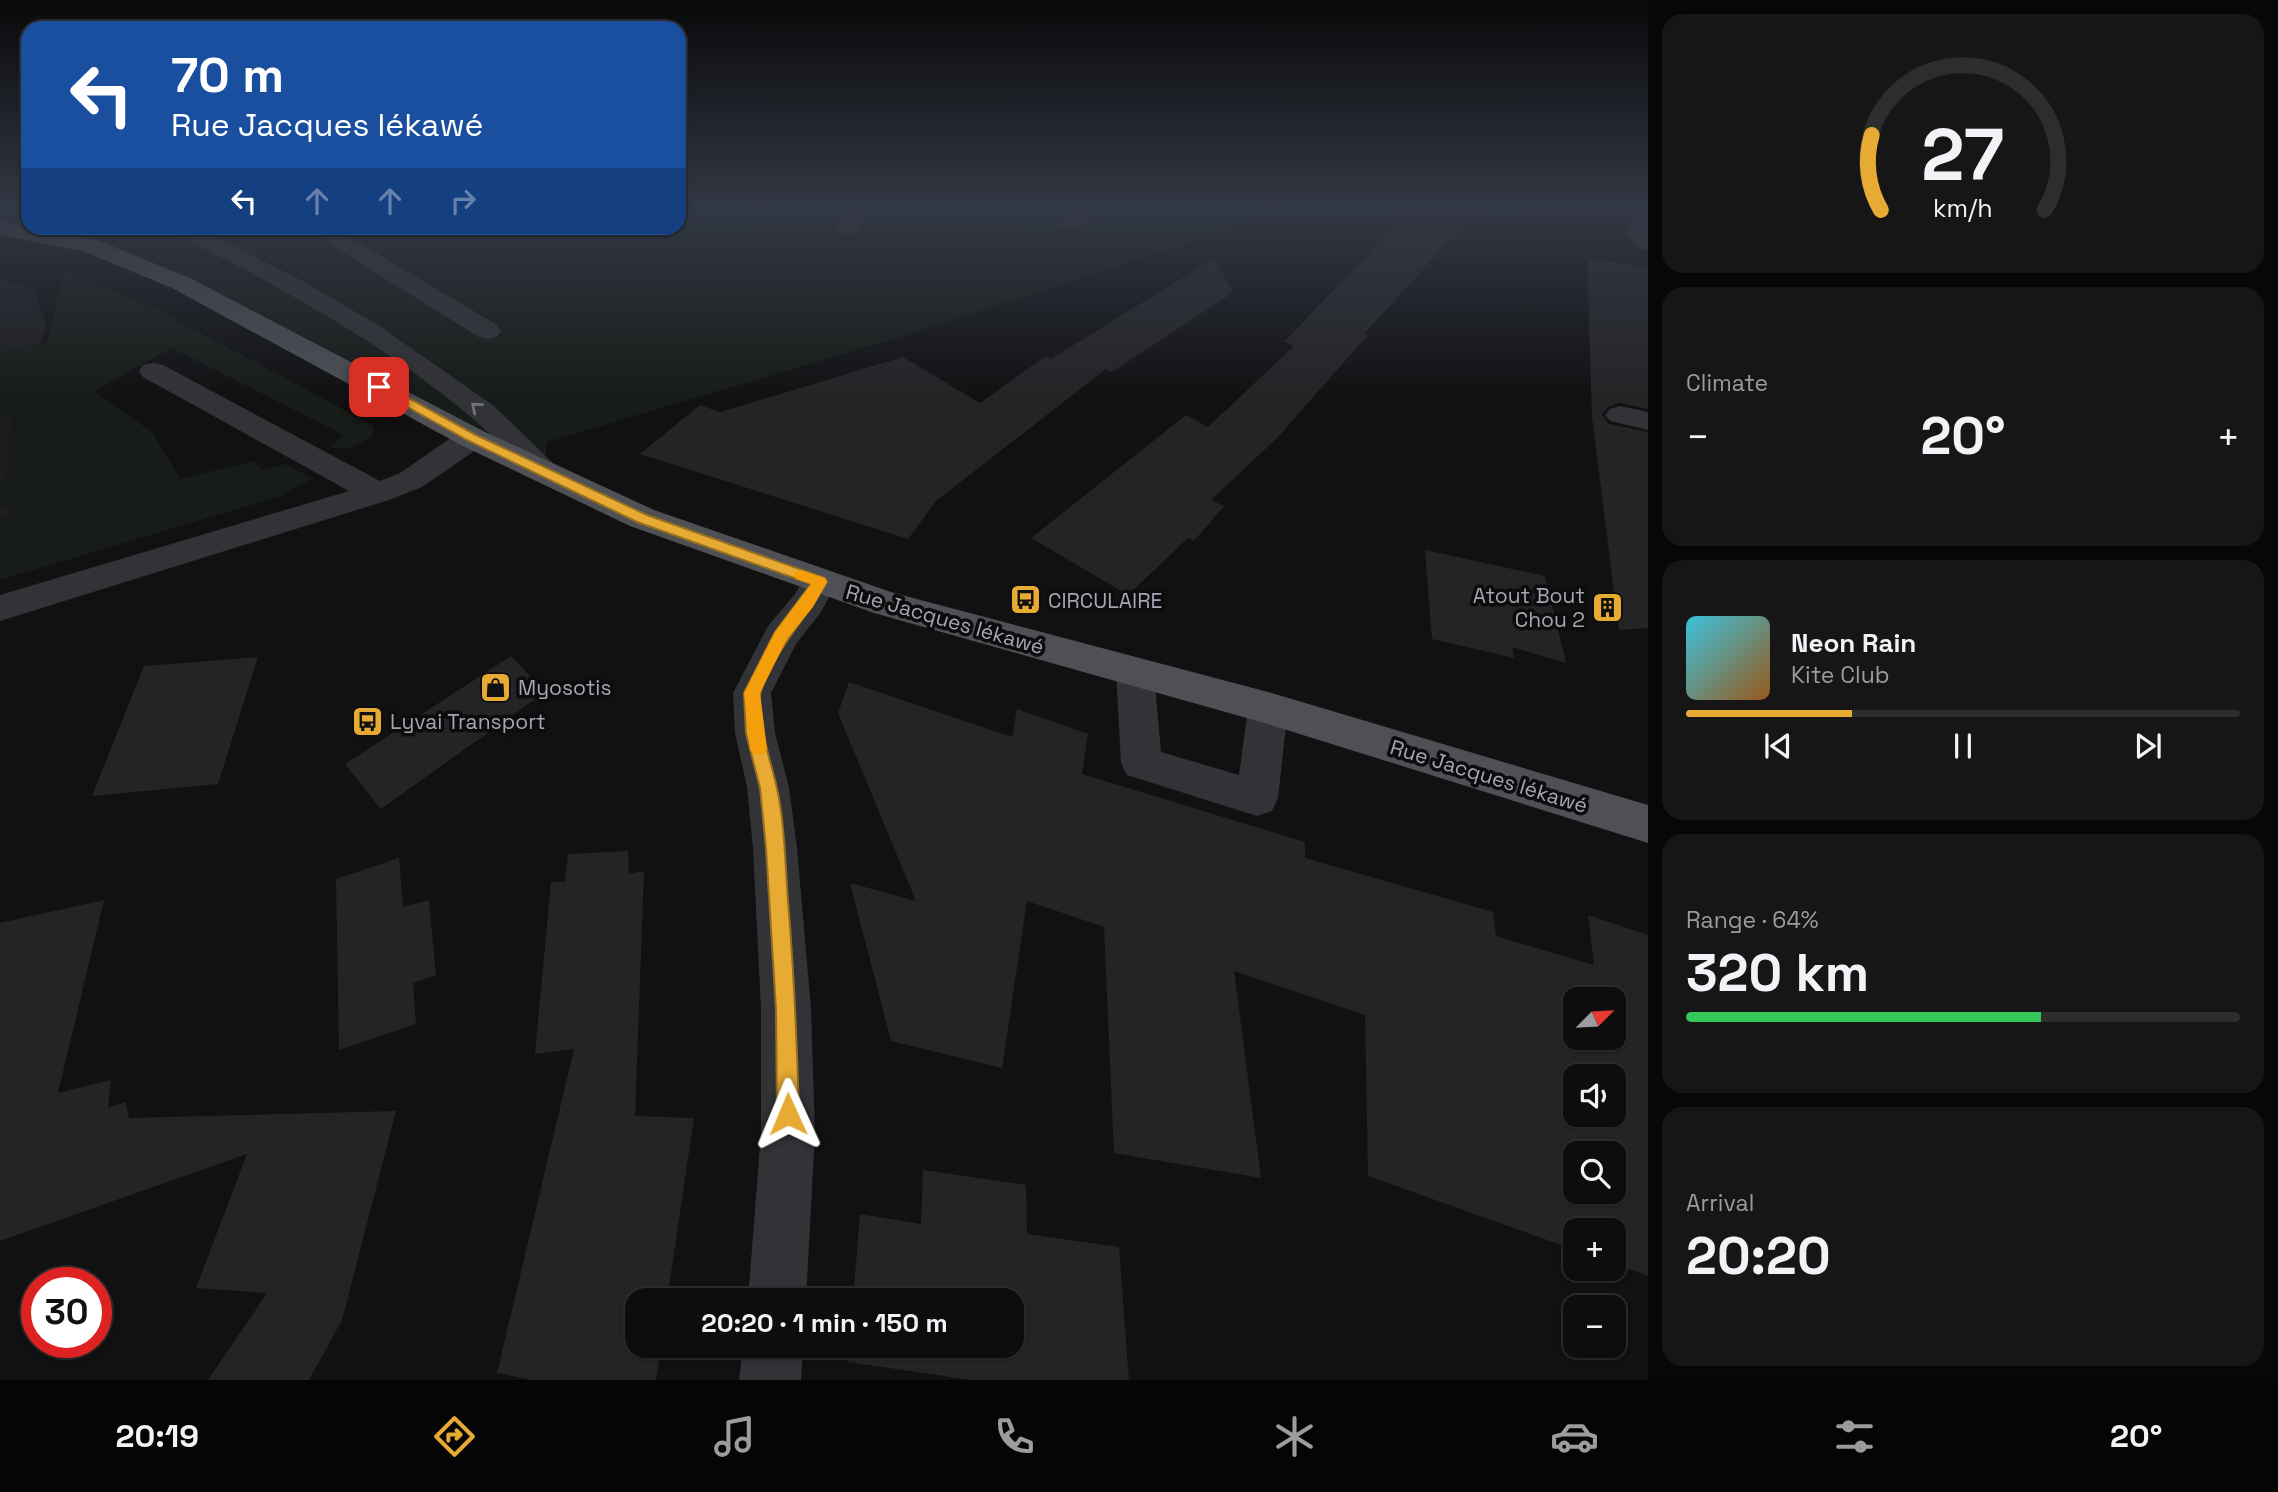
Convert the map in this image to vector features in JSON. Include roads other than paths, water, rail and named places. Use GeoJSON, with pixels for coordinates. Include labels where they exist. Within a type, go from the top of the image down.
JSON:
{"type":"FeatureCollection","features":[{"type":"Feature","properties":{"kind":"main road","name":"Rue Jacques Iékawé"},"geometry":{"type":"LineString","coordinates":[[150,270],[181,283],[472,438],[642,518],[887,604],[1268,708],[1648,824]]}},
{"type":"Feature","properties":{"kind":"street"},"geometry":{"type":"LineString","coordinates":[[266,270],[366,327],[475,405],[544,470]]}},
{"type":"Feature","properties":{"kind":"street"},"geometry":{"type":"LineString","coordinates":[[391,270],[488,331]]}},
{"type":"Feature","properties":{"kind":"street"},"geometry":{"type":"LineString","coordinates":[[153,371],[378,493]]}},
{"type":"Feature","properties":{"kind":"street"},"geometry":{"type":"LineString","coordinates":[[0,608],[378,493],[411,480],[472,438]]}},
{"type":"Feature","properties":{"kind":"street"},"geometry":{"type":"LineString","coordinates":[[778,1288],[789,1133],[786,1009],[775,848],[768,788],[755,733],[752,693],[781,636],[808,603],[820,582]]}},
{"type":"Feature","properties":{"kind":"street"},"geometry":{"type":"LineString","coordinates":[[1135,672],[1141,763],[1257,798],[1268,708]]}},
{"type":"Feature","properties":{"kind":"street"},"geometry":{"type":"LineString","coordinates":[[770,1380],[772,1358]]}},
{"type":"Feature","properties":{"kind":"place","name":"CIRCULAIRE"},"geometry":{"type":"Point","coordinates":[1025,600]}},
{"type":"Feature","properties":{"kind":"place","name":"Atout Bout Chou 2"},"geometry":{"type":"Point","coordinates":[1608,607]}},
{"type":"Feature","properties":{"kind":"place","name":"Myosotis"},"geometry":{"type":"Point","coordinates":[495,687]}},
{"type":"Feature","properties":{"kind":"place","name":"Lyvai Transport"},"geometry":{"type":"Point","coordinates":[367,721]}}]}
